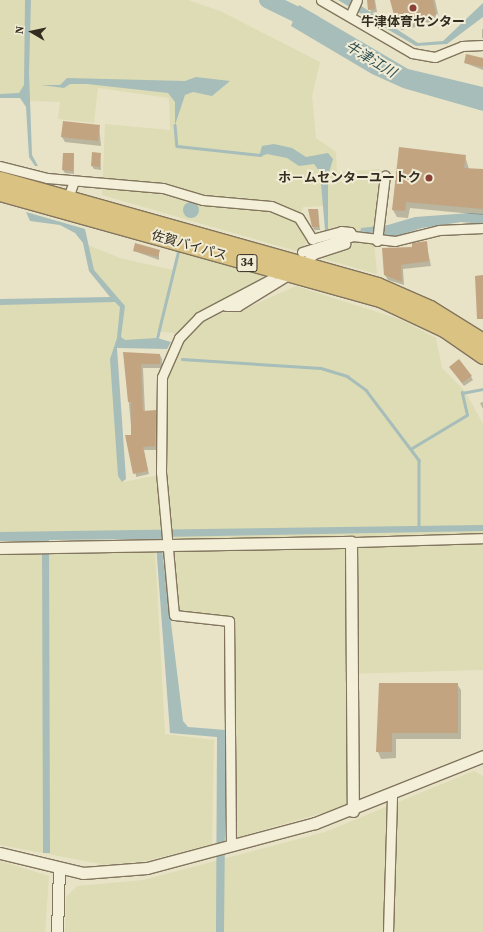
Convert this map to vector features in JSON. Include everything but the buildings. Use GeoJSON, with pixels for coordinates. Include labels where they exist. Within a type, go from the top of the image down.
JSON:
{"type":"FeatureCollection","features":[{"type":"Feature","properties":{"kind":"highway","name":"佐賀バイパス"},"geometry":{"type":"LineString","coordinates":[[0,179],[302,258],[406,296],[483,341]]}},
{"type":"Feature","properties":{"kind":"highway","name":"佐賀バイパス"},"geometry":{"type":"LineString","coordinates":[[0,192],[388,303],[444,330],[483,356]]}},
{"type":"Feature","properties":{"kind":"street"},"geometry":{"type":"LineString","coordinates":[[321,0],[354,8],[422,56],[435,57],[462,46],[483,45]]}},
{"type":"Feature","properties":{"kind":"street"},"geometry":{"type":"LineString","coordinates":[[0,166],[47,178],[163,188],[203,200],[271,206],[299,218],[312,239],[341,231],[350,232],[353,236]]}},
{"type":"Feature","properties":{"kind":"street"},"geometry":{"type":"LineString","coordinates":[[377,241],[385,175]]}},
{"type":"Feature","properties":{"kind":"street"},"geometry":{"type":"LineString","coordinates":[[68,198],[74,181]]}},
{"type":"Feature","properties":{"kind":"street"},"geometry":{"type":"LineString","coordinates":[[302,258],[353,236],[377,241],[395,241],[439,230],[483,228]]}},
{"type":"Feature","properties":{"kind":"street"},"geometry":{"type":"LineString","coordinates":[[302,258],[364,238]]}},
{"type":"Feature","properties":{"kind":"street"},"geometry":{"type":"LineString","coordinates":[[226,306],[238,306],[290,274]]}},
{"type":"Feature","properties":{"kind":"street"},"geometry":{"type":"LineString","coordinates":[[231,846],[228,621],[174,616],[161,472],[165,365],[179,338],[199,317],[226,306],[271,279]]}},
{"type":"Feature","properties":{"kind":"street"},"geometry":{"type":"LineString","coordinates":[[0,548],[153,546],[167,543],[351,542],[483,538]]}},
{"type":"Feature","properties":{"kind":"street"},"geometry":{"type":"LineString","coordinates":[[351,542],[353,811]]}},
{"type":"Feature","properties":{"kind":"street"},"geometry":{"type":"LineString","coordinates":[[0,852],[59,870],[115,873],[231,846],[353,811],[482,757]]}},
{"type":"Feature","properties":{"kind":"street"},"geometry":{"type":"LineString","coordinates":[[388,932],[392,794]]}},
{"type":"Feature","properties":{"kind":"street"},"geometry":{"type":"LineString","coordinates":[[57,932],[59,870]]}},
{"type":"Feature","properties":{"kind":"green space"},"geometry":{"type":"Polygon","coordinates":[[[0,0],[188,0],[220,11],[320,62],[312,96],[316,138],[336,152],[337,172],[380,169],[373,229],[377,274],[317,257],[354,245],[344,229],[328,231],[325,206],[303,207],[299,218],[312,239],[296,251],[102,195],[105,124],[170,130],[169,98],[98,88],[94,123],[58,119],[60,102],[29,101],[25,95],[0,95],[0,0]]]}},
{"type":"Feature","properties":{"kind":"green space"},"geometry":{"type":"Polygon","coordinates":[[[83,243],[120,258],[173,270],[178,252],[267,277],[199,314],[238,312],[296,286],[402,320],[436,338],[442,368],[465,391],[483,424],[483,670],[346,674],[347,806],[235,838],[233,618],[179,610],[171,536],[0,537],[0,302],[113,300],[89,271],[83,243]],[[157,331],[154,343],[116,345],[123,482],[164,474],[165,376],[178,334],[157,331]]]}},
{"type":"Feature","properties":{"kind":"green space"},"geometry":{"type":"Polygon","coordinates":[[[155,551],[165,734],[214,740],[212,844],[146,861],[106,865],[0,845],[0,554],[155,551]]]}},
{"type":"Feature","properties":{"kind":"green space"},"geometry":{"type":"Polygon","coordinates":[[[474,771],[483,776],[483,932],[65,932],[66,897],[77,886],[143,880],[325,832],[474,771]]]}},
{"type":"Feature","properties":{"kind":"green space"},"geometry":{"type":"Polygon","coordinates":[[[0,861],[49,876],[45,932],[0,932],[0,861]]]}},
{"type":"Feature","properties":{"kind":"water"},"geometry":{"type":"Polygon","coordinates":[[[25,0],[31,0],[29,72],[32,155],[38,166],[35,166],[29,157],[26,107],[20,98],[0,98],[0,94],[19,93],[24,85],[25,0]]]}},
{"type":"Feature","properties":{"kind":"water"},"geometry":{"type":"Polygon","coordinates":[[[338,0],[352,0],[418,43],[443,41],[483,3],[483,17],[447,44],[416,46],[338,0]]]}},
{"type":"Feature","properties":{"kind":"water"},"geometry":{"type":"Polygon","coordinates":[[[299,5],[408,69],[483,87],[483,111],[403,88],[372,74],[291,26],[299,5]]]}},
{"type":"Feature","properties":{"kind":"water"},"geometry":{"type":"Polygon","coordinates":[[[196,77],[230,81],[212,96],[193,92],[185,95],[175,125],[175,102],[168,93],[87,84],[70,84],[64,88],[41,85],[60,85],[67,78],[185,81],[196,77]]]}},
{"type":"Feature","properties":{"kind":"water"},"geometry":{"type":"Polygon","coordinates":[[[274,144],[292,148],[306,157],[328,153],[333,159],[328,176],[328,231],[325,230],[320,172],[314,164],[299,166],[287,158],[267,154],[259,157],[262,146],[274,144]]]}},
{"type":"Feature","properties":{"kind":"water"},"geometry":{"type":"Polygon","coordinates":[[[191,202],[197,204],[199,210],[197,216],[191,218],[185,216],[183,210],[185,204],[191,202]]]}},
{"type":"Feature","properties":{"kind":"water"},"geometry":{"type":"Polygon","coordinates":[[[26,212],[85,229],[94,270],[125,306],[121,337],[125,340],[157,338],[171,342],[167,349],[117,348],[126,479],[122,482],[118,476],[110,359],[117,338],[120,307],[115,302],[0,305],[0,299],[110,297],[89,271],[83,243],[75,233],[60,225],[30,221],[26,212]]]}},
{"type":"Feature","properties":{"kind":"water"},"geometry":{"type":"Polygon","coordinates":[[[470,213],[483,214],[483,224],[461,222],[422,228],[394,237],[360,233],[361,228],[388,225],[415,217],[470,213]]]}},
{"type":"Feature","properties":{"kind":"water"},"geometry":{"type":"Polygon","coordinates":[[[483,525],[483,531],[163,537],[161,541],[183,721],[188,727],[226,730],[224,932],[216,932],[217,737],[170,733],[156,544],[152,539],[49,540],[50,853],[43,853],[42,541],[0,541],[0,532],[483,525]]]}},
{"type":"Feature","properties":{"kind":"waterway","name":"牛津江川"},"geometry":{"type":"LineString","coordinates":[[267,0],[314,23]]}},
{"type":"Feature","properties":{"kind":"waterway"},"geometry":{"type":"LineString","coordinates":[[175,125],[177,146],[261,155]]}},
{"type":"Feature","properties":{"kind":"waterway"},"geometry":{"type":"LineString","coordinates":[[157,338],[178,252]]}},
{"type":"Feature","properties":{"kind":"waterway"},"geometry":{"type":"LineString","coordinates":[[182,359],[321,368],[347,376],[366,390],[419,460],[419,526]]}},
{"type":"Feature","properties":{"kind":"waterway"},"geometry":{"type":"LineString","coordinates":[[412,448],[467,415],[462,393],[483,389]]}},
{"type":"Feature","properties":{"kind":"place","name":"牛津体育センター"},"geometry":{"type":"Point","coordinates":[413,8]}},
{"type":"Feature","properties":{"kind":"place","name":"ホ－ムセンターユートク"},"geometry":{"type":"Point","coordinates":[429,178]}}]}
